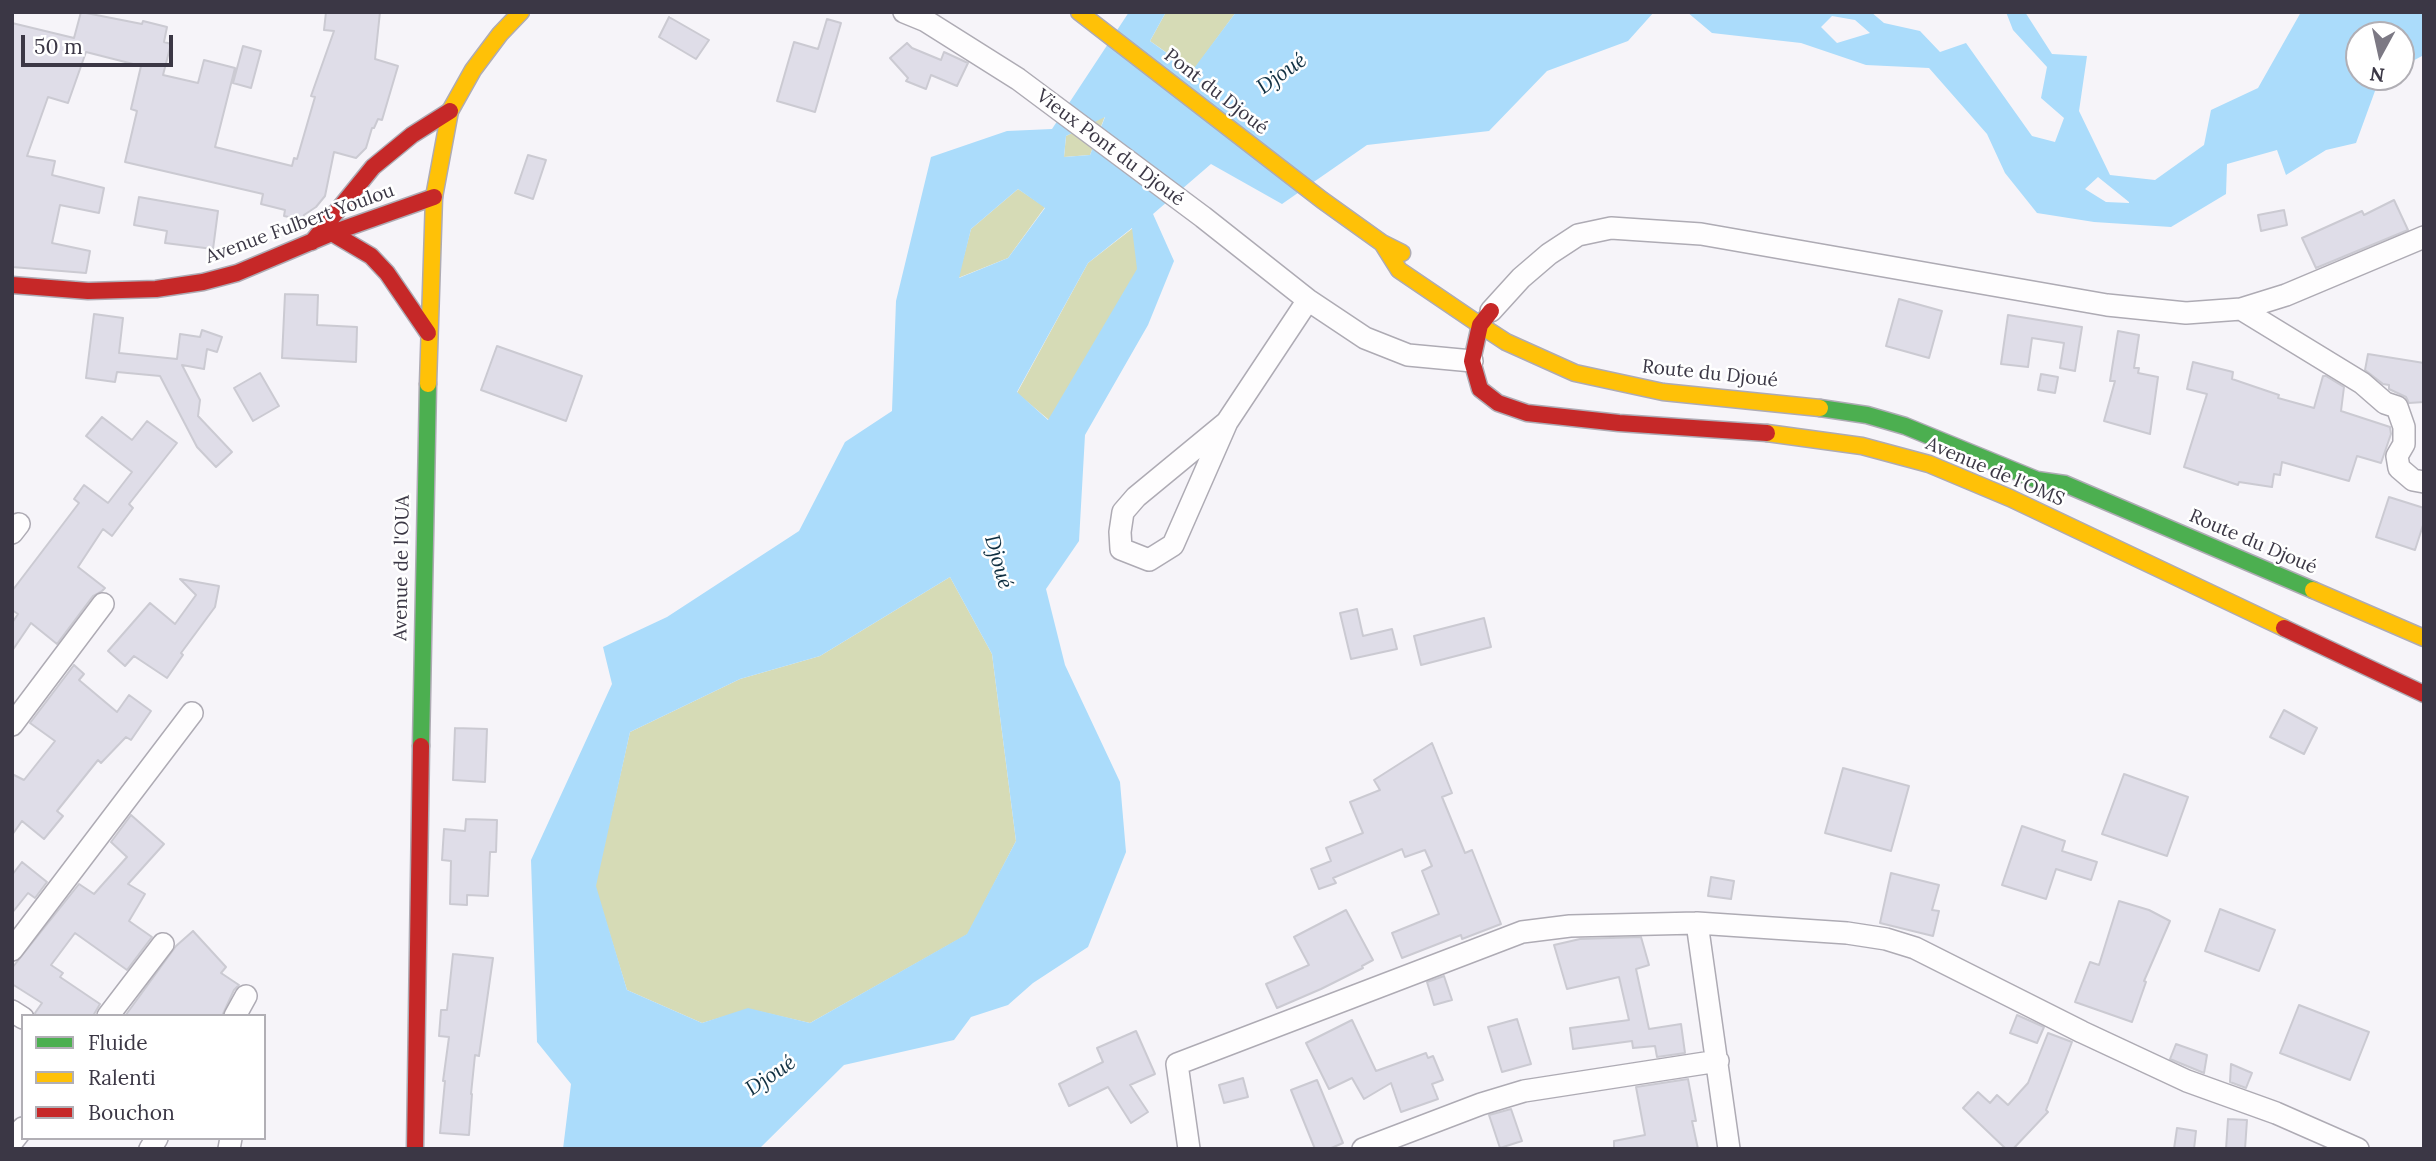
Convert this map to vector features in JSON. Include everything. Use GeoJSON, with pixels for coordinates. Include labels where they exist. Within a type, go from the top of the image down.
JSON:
{"type":"FeatureCollection","features":[{"type":"Feature","properties":{"kind":"main road","name":"Avenue de l'OUA"},"geometry":{"type":"LineString","coordinates":[[415,1149],[424,500],[434,197],[450,111],[473,70],[500,34],[521,12]]}},
{"type":"Feature","properties":{"kind":"main road","name":"Pont du Djoué"},"geometry":{"type":"LineString","coordinates":[[1082,15],[1322,200]]}},
{"type":"Feature","properties":{"kind":"main road"},"geometry":{"type":"LineString","coordinates":[[312,242],[373,167],[412,135],[450,111]]}},
{"type":"Feature","properties":{"kind":"main road","name":"Avenue Fulbert Youlou"},"geometry":{"type":"LineString","coordinates":[[12,285],[88,291],[156,289],[202,282],[237,273],[332,233],[434,197]]}},
{"type":"Feature","properties":{"kind":"main road","name":"Route du Djoué"},"geometry":{"type":"LineString","coordinates":[[1322,200],[1382,243],[1419,262]]}},
{"type":"Feature","properties":{"kind":"main road"},"geometry":{"type":"LineString","coordinates":[[332,233],[354,245],[379,265],[428,333]]}},
{"type":"Feature","properties":{"kind":"main road","name":"Route du Djoué"},"geometry":{"type":"LineString","coordinates":[[1382,243],[1399,270],[1488,314],[1506,342],[1575,373],[1663,392],[1801,405],[1867,415],[1905,426],[2037,480],[2065,484],[2424,638]]}},
{"type":"Feature","properties":{"kind":"main road"},"geometry":{"type":"LineString","coordinates":[[1472,361],[1488,314]]}},
{"type":"Feature","properties":{"kind":"main road","name":"Avenue de l'OMS"},"geometry":{"type":"LineString","coordinates":[[1472,361],[1480,389],[1498,403],[1527,413],[1619,423],[1792,435],[1862,446],[1929,464],[2010,498],[2424,694]]}},
{"type":"Feature","properties":{"kind":"main road","name":"Route du Djoué"},"geometry":{"type":"LineString","coordinates":[[2048,466],[2065,484]]}},
{"type":"Feature","properties":{"kind":"street","name":"Vieux Pont du Djoué"},"geometry":{"type":"LineString","coordinates":[[904,12],[926,21],[1018,79],[1203,217],[1308,300],[1365,338],[1408,355],[1472,361]]}},
{"type":"Feature","properties":{"kind":"street"},"geometry":{"type":"LineString","coordinates":[[1488,314],[1521,278],[1549,254],[1578,235],[1611,228],[1701,234],[2107,305],[2186,313],[2241,309],[2286,295],[2424,237]]}},
{"type":"Feature","properties":{"kind":"street"},"geometry":{"type":"LineString","coordinates":[[1227,422],[1136,497],[1123,512],[1121,549],[1149,560],[1173,545],[1227,422],[1308,300]]}},
{"type":"Feature","properties":{"kind":"street"},"geometry":{"type":"LineString","coordinates":[[2241,309],[2361,383],[2385,403],[2397,407],[2404,427],[2404,444],[2397,456],[2399,468],[2413,481],[2424,482]]}},
{"type":"Feature","properties":{"kind":"street"},"geometry":{"type":"LineString","coordinates":[[12,725],[103,604]]}},
{"type":"Feature","properties":{"kind":"street"},"geometry":{"type":"LineString","coordinates":[[12,950],[192,713]]}},
{"type":"Feature","properties":{"kind":"street"},"geometry":{"type":"LineString","coordinates":[[1697,923],[1729,1149]]}},
{"type":"Feature","properties":{"kind":"street"},"geometry":{"type":"LineString","coordinates":[[1189,1149],[1177,1064],[1522,932],[1570,926],[1697,923],[1847,933],[1886,939],[1915,948],[2176,1076],[2276,1113],[2355,1148]]}},
{"type":"Feature","properties":{"kind":"street"},"geometry":{"type":"LineString","coordinates":[[110,1014],[163,944]]}},
{"type":"Feature","properties":{"kind":"street"},"geometry":{"type":"LineString","coordinates":[[236,1014],[246,996]]}},
{"type":"Feature","properties":{"kind":"street"},"geometry":{"type":"LineString","coordinates":[[1363,1149],[1481,1104],[1524,1091],[1718,1061]]}},
{"type":"Feature","properties":{"kind":"green space"},"geometry":{"type":"Polygon","coordinates":[[[1166,12],[1236,12],[1193,71],[1150,41],[1166,12]]]}},
{"type":"Feature","properties":{"kind":"green space"},"geometry":{"type":"Polygon","coordinates":[[[1105,116],[1090,155],[1064,157],[1066,136],[1105,116]]]}},
{"type":"Feature","properties":{"kind":"green space"},"geometry":{"type":"Polygon","coordinates":[[[1018,189],[1045,207],[1008,258],[958,278],[971,229],[1018,189]]]}},
{"type":"Feature","properties":{"kind":"green space"},"geometry":{"type":"Polygon","coordinates":[[[1133,228],[1138,269],[1049,420],[1017,393],[1088,263],[1133,228]]]}},
{"type":"Feature","properties":{"kind":"green space"},"geometry":{"type":"Polygon","coordinates":[[[950,577],[992,654],[1016,841],[968,934],[810,1023],[749,1009],[702,1023],[627,990],[595,886],[630,732],[740,679],[820,656],[950,577]]]}},
{"type":"Feature","properties":{"kind":"water","name":"Djoué"},"geometry":{"type":"Polygon","coordinates":[[[1129,12],[1166,12],[1150,41],[1192,71],[1236,12],[1654,12],[1628,41],[1547,71],[1489,131],[1367,145],[1282,204],[1211,164],[1153,214],[1174,261],[1148,325],[1085,435],[1079,541],[1046,589],[1065,665],[1120,782],[1126,852],[1088,947],[1033,983],[1008,1005],[971,1017],[954,1040],[844,1065],[759,1149],[563,1149],[571,1084],[537,1042],[531,860],[612,684],[603,647],[667,617],[799,531],[845,442],[892,411],[896,301],[931,157],[1007,131],[1052,129],[1129,12]],[[1105,117],[1066,136],[1064,157],[1090,155],[1105,117]],[[1018,189],[971,229],[959,278],[1008,258],[1045,208],[1018,189]],[[1132,228],[1088,263],[1017,392],[1048,420],[1137,269],[1132,228]],[[950,577],[820,656],[740,679],[630,732],[596,886],[627,990],[702,1023],[748,1008],[810,1023],[967,934],[1016,841],[992,654],[950,577]]]}},
{"type":"Feature","properties":{"kind":"water"},"geometry":{"type":"Polygon","coordinates":[[[1687,12],[1871,12],[1884,23],[1920,31],[1940,52],[1966,43],[2032,136],[2055,142],[2064,118],[2041,98],[2047,67],[2013,30],[2006,12],[2025,12],[2052,54],[2087,56],[2079,111],[2110,175],[2155,180],[2204,145],[2211,110],[2258,88],[2301,12],[2424,12],[2424,55],[2415,60],[2415,21],[2345,21],[2345,91],[2375,91],[2356,143],[2326,150],[2286,175],[2277,150],[2227,164],[2226,194],[2171,227],[2094,222],[2037,213],[2005,173],[1987,134],[1929,68],[1866,65],[1801,43],[1712,33],[1687,12]],[[1832,16],[1821,27],[1837,43],[1870,33],[1855,20],[1832,16]],[[2098,177],[2085,189],[2106,202],[2129,202],[2098,177]]]}},
{"type":"Feature","properties":{"kind":"building"},"geometry":{"type":"Polygon","coordinates":[[[81,12],[167,27],[164,42],[171,44],[163,75],[198,83],[204,60],[235,68],[215,147],[292,166],[294,158],[297,159],[315,97],[311,96],[334,31],[324,30],[326,12],[380,12],[375,59],[398,66],[382,120],[378,119],[372,128],[366,148],[356,158],[334,152],[325,196],[316,207],[304,215],[303,220],[284,216],[285,210],[261,204],[263,194],[125,162],[137,111],[131,109],[141,66],[86,52],[68,103],[48,97],[27,156],[55,161],[52,175],[104,188],[99,213],[60,205],[52,243],[90,251],[86,273],[12,267],[12,23],[74,38],[81,12]]]}},
{"type":"Feature","properties":{"kind":"building"},"geometry":{"type":"Polygon","coordinates":[[[669,17],[709,40],[696,59],[659,37],[669,17]]]}},
{"type":"Feature","properties":{"kind":"building"},"geometry":{"type":"Polygon","coordinates":[[[827,19],[841,23],[815,112],[777,101],[794,42],[818,49],[827,19]]]}},
{"type":"Feature","properties":{"kind":"building"},"geometry":{"type":"Polygon","coordinates":[[[907,43],[912,48],[941,60],[944,52],[968,63],[957,86],[931,75],[926,89],[906,81],[908,78],[890,58],[907,43]]]}},
{"type":"Feature","properties":{"kind":"building"},"geometry":{"type":"Polygon","coordinates":[[[243,46],[261,51],[251,88],[233,83],[243,46]]]}},
{"type":"Feature","properties":{"kind":"building"},"geometry":{"type":"Polygon","coordinates":[[[528,155],[546,160],[533,199],[515,193],[528,155]]]}},
{"type":"Feature","properties":{"kind":"building"},"geometry":{"type":"Polygon","coordinates":[[[139,197],[218,211],[213,249],[165,243],[167,231],[134,225],[139,197]]]}},
{"type":"Feature","properties":{"kind":"building"},"geometry":{"type":"Polygon","coordinates":[[[2394,200],[2408,230],[2316,268],[2302,238],[2362,211],[2364,215],[2394,200]]]}},
{"type":"Feature","properties":{"kind":"building"},"geometry":{"type":"Polygon","coordinates":[[[2284,210],[2287,225],[2261,231],[2258,215],[2284,210]]]}},
{"type":"Feature","properties":{"kind":"building"},"geometry":{"type":"Polygon","coordinates":[[[285,294],[318,295],[317,325],[357,327],[356,362],[282,358],[285,294]]]}},
{"type":"Feature","properties":{"kind":"building"},"geometry":{"type":"Polygon","coordinates":[[[1899,299],[1942,311],[1929,358],[1886,346],[1899,299]]]}},
{"type":"Feature","properties":{"kind":"building"},"geometry":{"type":"Polygon","coordinates":[[[94,314],[123,318],[119,353],[177,359],[180,334],[200,337],[202,330],[222,337],[217,352],[207,349],[204,369],[182,365],[200,400],[198,416],[232,452],[216,467],[197,447],[160,376],[117,372],[115,382],[86,378],[94,314]]]}},
{"type":"Feature","properties":{"kind":"building"},"geometry":{"type":"Polygon","coordinates":[[[2008,315],[2082,327],[2075,371],[2060,368],[2064,343],[2032,338],[2028,367],[2001,364],[2008,315]]]}},
{"type":"Feature","properties":{"kind":"building"},"geometry":{"type":"Polygon","coordinates":[[[2118,331],[2139,335],[2134,368],[2139,368],[2138,373],[2158,377],[2150,434],[2104,421],[2115,381],[2110,381],[2118,331]]]}},
{"type":"Feature","properties":{"kind":"building"},"geometry":{"type":"Polygon","coordinates":[[[497,346],[582,376],[566,421],[481,390],[497,346]]]}},
{"type":"Feature","properties":{"kind":"building"},"geometry":{"type":"Polygon","coordinates":[[[2368,354],[2424,363],[2424,402],[2409,403],[2406,397],[2389,389],[2389,385],[2383,384],[2365,370],[2368,354]]]}},
{"type":"Feature","properties":{"kind":"building"},"geometry":{"type":"Polygon","coordinates":[[[2193,362],[2233,372],[2232,379],[2279,395],[2278,398],[2314,408],[2323,376],[2326,376],[2344,387],[2341,411],[2390,427],[2391,434],[2381,463],[2357,456],[2349,481],[2282,462],[2280,475],[2274,474],[2272,487],[2239,482],[2238,485],[2184,467],[2207,394],[2187,389],[2193,362]]]}},
{"type":"Feature","properties":{"kind":"building"},"geometry":{"type":"Polygon","coordinates":[[[260,373],[279,406],[253,421],[234,388],[260,373]]]}},
{"type":"Feature","properties":{"kind":"building"},"geometry":{"type":"Polygon","coordinates":[[[2041,374],[2058,377],[2055,393],[2038,390],[2041,374]]]}},
{"type":"Feature","properties":{"kind":"building"},"geometry":{"type":"Polygon","coordinates":[[[102,417],[132,440],[147,421],[177,443],[129,504],[133,508],[112,536],[103,529],[78,567],[105,588],[93,596],[57,644],[31,623],[12,651],[12,623],[18,614],[12,610],[12,591],[79,503],[74,499],[84,485],[108,503],[132,472],[86,436],[102,417]]]}},
{"type":"Feature","properties":{"kind":"building"},"geometry":{"type":"Polygon","coordinates":[[[2389,497],[2424,508],[2424,522],[2415,550],[2376,537],[2389,497]]]}},
{"type":"Feature","properties":{"kind":"building"},"geometry":{"type":"Polygon","coordinates":[[[180,579],[219,586],[215,607],[181,653],[183,655],[167,678],[134,656],[125,666],[108,651],[150,603],[175,624],[196,595],[180,579]]]}},
{"type":"Feature","properties":{"kind":"building"},"geometry":{"type":"Polygon","coordinates":[[[1357,609],[1363,636],[1392,629],[1397,649],[1351,659],[1340,613],[1357,609]]]}},
{"type":"Feature","properties":{"kind":"building"},"geometry":{"type":"Polygon","coordinates":[[[1484,618],[1491,647],[1421,665],[1414,636],[1484,618]]]}},
{"type":"Feature","properties":{"kind":"building"},"geometry":{"type":"Polygon","coordinates":[[[74,665],[84,674],[79,680],[117,712],[129,695],[151,711],[131,740],[126,737],[101,763],[98,760],[57,811],[63,816],[44,839],[22,821],[12,835],[12,774],[24,780],[55,741],[30,723],[74,665]]]}},
{"type":"Feature","properties":{"kind":"building"},"geometry":{"type":"Polygon","coordinates":[[[2284,710],[2317,728],[2304,754],[2270,737],[2284,710]]]}},
{"type":"Feature","properties":{"kind":"building"},"geometry":{"type":"Polygon","coordinates":[[[455,728],[487,729],[485,782],[453,780],[455,728]]]}},
{"type":"Feature","properties":{"kind":"building"},"geometry":{"type":"Polygon","coordinates":[[[1432,743],[1452,793],[1442,797],[1465,853],[1472,850],[1501,924],[1462,939],[1461,935],[1402,958],[1392,933],[1439,914],[1422,871],[1432,866],[1425,850],[1405,857],[1402,849],[1333,878],[1336,883],[1319,889],[1311,869],[1331,861],[1326,848],[1363,833],[1350,802],[1380,790],[1374,780],[1432,743]]]}},
{"type":"Feature","properties":{"kind":"building"},"geometry":{"type":"Polygon","coordinates":[[[1843,768],[1909,786],[1891,851],[1825,833],[1843,768]]]}},
{"type":"Feature","properties":{"kind":"building"},"geometry":{"type":"Polygon","coordinates":[[[2124,774],[2188,797],[2167,856],[2102,834],[2124,774]]]}},
{"type":"Feature","properties":{"kind":"building"},"geometry":{"type":"Polygon","coordinates":[[[131,815],[164,844],[128,884],[145,894],[129,921],[152,937],[127,970],[75,933],[51,965],[63,973],[60,977],[100,1004],[94,1014],[35,1014],[42,1003],[12,984],[12,968],[79,884],[94,894],[127,857],[111,842],[131,815]]]}},
{"type":"Feature","properties":{"kind":"building"},"geometry":{"type":"Polygon","coordinates":[[[466,819],[497,820],[496,852],[490,852],[488,896],[467,895],[467,905],[450,904],[451,861],[442,860],[444,829],[465,831],[466,819]]]}},
{"type":"Feature","properties":{"kind":"building"},"geometry":{"type":"Polygon","coordinates":[[[2022,826],[2065,841],[2062,851],[2097,862],[2091,880],[2056,869],[2046,899],[2002,885],[2022,826]]]}},
{"type":"Feature","properties":{"kind":"building"},"geometry":{"type":"Polygon","coordinates":[[[22,862],[47,882],[35,898],[28,893],[12,913],[12,875],[22,862]]]}},
{"type":"Feature","properties":{"kind":"building"},"geometry":{"type":"Polygon","coordinates":[[[1891,873],[1939,885],[1932,910],[1939,911],[1933,936],[1880,923],[1891,873]]]}},
{"type":"Feature","properties":{"kind":"building"},"geometry":{"type":"Polygon","coordinates":[[[1711,877],[1734,881],[1731,899],[1708,896],[1711,877]]]}},
{"type":"Feature","properties":{"kind":"building"},"geometry":{"type":"Polygon","coordinates":[[[2119,901],[2149,910],[2170,921],[2144,981],[2146,982],[2132,1022],[2075,1002],[2090,962],[2099,965],[2119,901]]]}},
{"type":"Feature","properties":{"kind":"building"},"geometry":{"type":"Polygon","coordinates":[[[2220,909],[2275,930],[2259,971],[2205,951],[2220,909]]]}},
{"type":"Feature","properties":{"kind":"building"},"geometry":{"type":"Polygon","coordinates":[[[1346,910],[1373,960],[1362,966],[1363,968],[1321,989],[1277,1008],[1266,984],[1309,965],[1294,937],[1346,910]]]}},
{"type":"Feature","properties":{"kind":"building"},"geometry":{"type":"Polygon","coordinates":[[[193,931],[226,967],[221,973],[239,985],[223,1014],[126,1014],[176,946],[193,931]]]}},
{"type":"Feature","properties":{"kind":"building"},"geometry":{"type":"Polygon","coordinates":[[[1641,937],[1649,965],[1636,969],[1649,1029],[1681,1024],[1685,1053],[1657,1057],[1655,1046],[1633,1048],[1632,1041],[1573,1049],[1570,1028],[1629,1020],[1619,977],[1567,989],[1554,945],[1580,939],[1641,937]]]}},
{"type":"Feature","properties":{"kind":"building"},"geometry":{"type":"Polygon","coordinates":[[[453,954],[493,958],[479,1056],[475,1055],[469,1135],[440,1133],[449,1037],[439,1036],[441,1010],[447,1010],[453,954]]]}},
{"type":"Feature","properties":{"kind":"building"},"geometry":{"type":"Polygon","coordinates":[[[1444,976],[1452,1000],[1434,1005],[1427,982],[1444,976]]]}},
{"type":"Feature","properties":{"kind":"building"},"geometry":{"type":"Polygon","coordinates":[[[2299,1005],[2369,1032],[2350,1080],[2280,1053],[2299,1005]]]}},
{"type":"Feature","properties":{"kind":"building"},"geometry":{"type":"Polygon","coordinates":[[[2017,1015],[2044,1027],[2037,1043],[2010,1033],[2017,1015]]]}},
{"type":"Feature","properties":{"kind":"building"},"geometry":{"type":"Polygon","coordinates":[[[1517,1019],[1531,1064],[1502,1072],[1488,1027],[1517,1019]]]}},
{"type":"Feature","properties":{"kind":"building"},"geometry":{"type":"Polygon","coordinates":[[[1352,1020],[1376,1071],[1426,1053],[1428,1058],[1433,1056],[1443,1080],[1432,1084],[1438,1099],[1401,1112],[1391,1083],[1364,1099],[1352,1078],[1329,1089],[1306,1043],[1352,1020]]]}},
{"type":"Feature","properties":{"kind":"building"},"geometry":{"type":"Polygon","coordinates":[[[1136,1031],[1155,1074],[1130,1085],[1148,1112],[1131,1123],[1108,1087],[1069,1106],[1059,1084],[1103,1062],[1097,1048],[1136,1031]]]}},
{"type":"Feature","properties":{"kind":"building"},"geometry":{"type":"Polygon","coordinates":[[[2048,1033],[2072,1042],[2046,1110],[2048,1112],[2013,1149],[2006,1149],[1963,1108],[1978,1092],[1990,1103],[1997,1095],[2008,1105],[2028,1083],[2048,1033]]]}},
{"type":"Feature","properties":{"kind":"building"},"geometry":{"type":"Polygon","coordinates":[[[2176,1044],[2207,1055],[2204,1073],[2170,1059],[2176,1044]]]}},
{"type":"Feature","properties":{"kind":"building"},"geometry":{"type":"Polygon","coordinates":[[[2231,1064],[2252,1073],[2246,1088],[2230,1082],[2231,1064]]]}},
{"type":"Feature","properties":{"kind":"building"},"geometry":{"type":"Polygon","coordinates":[[[1243,1078],[1248,1097],[1224,1103],[1219,1085],[1243,1078]]]}},
{"type":"Feature","properties":{"kind":"building"},"geometry":{"type":"Polygon","coordinates":[[[1688,1079],[1698,1149],[1614,1149],[1614,1141],[1645,1135],[1636,1087],[1688,1079]]]}},
{"type":"Feature","properties":{"kind":"building"},"geometry":{"type":"Polygon","coordinates":[[[1317,1080],[1343,1143],[1329,1149],[1315,1149],[1291,1090],[1317,1080]]]}},
{"type":"Feature","properties":{"kind":"building"},"geometry":{"type":"Polygon","coordinates":[[[1511,1109],[1522,1141],[1500,1148],[1489,1115],[1511,1109]]]}},
{"type":"Feature","properties":{"kind":"building"},"geometry":{"type":"Polygon","coordinates":[[[2228,1119],[2247,1120],[2245,1149],[2226,1149],[2228,1119]]]}},
{"type":"Feature","properties":{"kind":"building"},"geometry":{"type":"Polygon","coordinates":[[[2177,1128],[2196,1131],[2194,1149],[2174,1149],[2177,1128]]]}},
{"type":"Feature","properties":{"kind":"traffic: fast"},"geometry":{"type":"LineString","coordinates":[[421,746],[428,384]]}},
{"type":"Feature","properties":{"kind":"traffic: fast"},"geometry":{"type":"LineString","coordinates":[[1820,408],[1867,415],[1905,426],[2037,480],[2065,484],[2313,590]]}},
{"type":"Feature","properties":{"kind":"traffic: slow"},"geometry":{"type":"LineString","coordinates":[[428,384],[434,197],[450,111],[473,70],[500,34],[521,12]]}},
{"type":"Feature","properties":{"kind":"traffic: slow"},"geometry":{"type":"LineString","coordinates":[[1079,12],[1322,200],[1382,243],[1402,253]]}},
{"type":"Feature","properties":{"kind":"traffic: slow"},"geometry":{"type":"LineString","coordinates":[[1382,243],[1399,270],[1480,325],[1506,342],[1575,373],[1663,392],[1820,408]]}},
{"type":"Feature","properties":{"kind":"traffic: slow"},"geometry":{"type":"LineString","coordinates":[[1767,433],[1862,446],[1929,464],[2010,498],[2284,628]]}},
{"type":"Feature","properties":{"kind":"traffic: slow"},"geometry":{"type":"LineString","coordinates":[[2313,590],[2424,638]]}},
{"type":"Feature","properties":{"kind":"traffic: jam"},"geometry":{"type":"LineString","coordinates":[[312,242],[373,167],[412,135],[450,111]]}},
{"type":"Feature","properties":{"kind":"traffic: jam"},"geometry":{"type":"LineString","coordinates":[[12,285],[88,291],[156,289],[203,282],[237,273],[332,233],[434,197]]}},
{"type":"Feature","properties":{"kind":"traffic: jam"},"geometry":{"type":"LineString","coordinates":[[332,233],[371,256],[387,273],[428,333]]}},
{"type":"Feature","properties":{"kind":"traffic: jam"},"geometry":{"type":"LineString","coordinates":[[1491,311],[1480,325],[1472,361],[1480,389],[1498,403],[1527,413],[1619,423],[1767,433]]}},
{"type":"Feature","properties":{"kind":"traffic: jam"},"geometry":{"type":"LineString","coordinates":[[2284,628],[2424,694]]}},
{"type":"Feature","properties":{"kind":"traffic: jam"},"geometry":{"type":"LineString","coordinates":[[415,1149],[421,746]]}}]}
